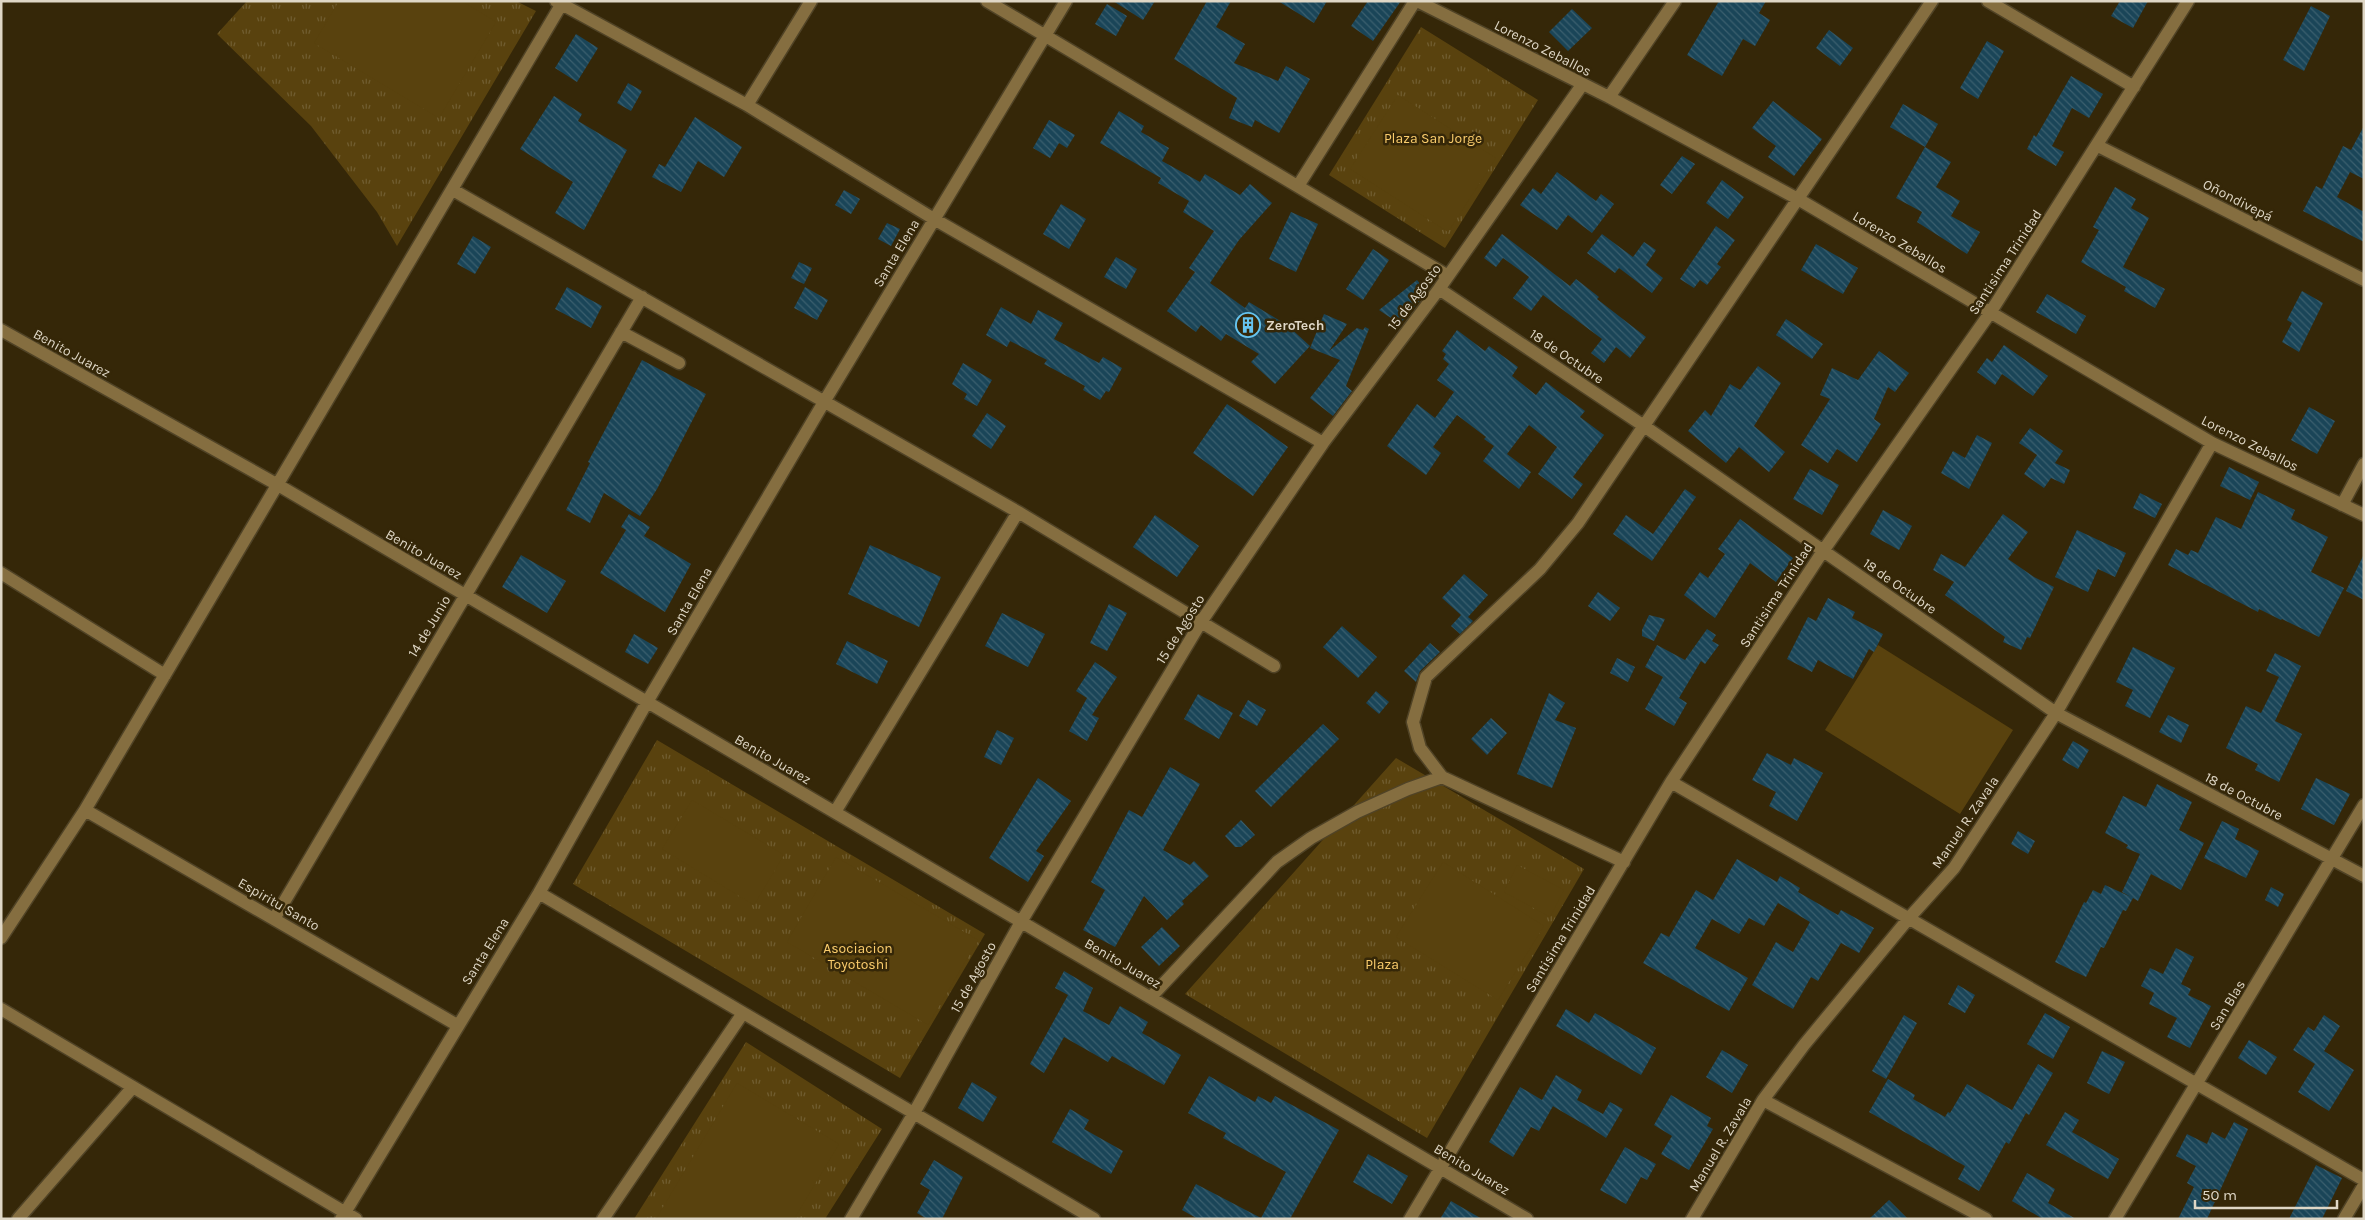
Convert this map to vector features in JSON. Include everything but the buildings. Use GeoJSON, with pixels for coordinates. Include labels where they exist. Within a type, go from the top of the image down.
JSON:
{"type":"FeatureCollection","features":[{"type":"Feature","properties":{"kind":"street"},"geometry":{"type":"LineString","coordinates":[[747,105],[811,1]]}},
{"type":"Feature","properties":{"kind":"street"},"geometry":{"type":"LineString","coordinates":[[987,1],[1448,276]]}},
{"type":"Feature","properties":{"kind":"street","name":"Santa Elena"},"geometry":{"type":"LineString","coordinates":[[348,1217],[457,1025],[539,893],[647,702],[824,402],[1066,1]]}},
{"type":"Feature","properties":{"kind":"street"},"geometry":{"type":"LineString","coordinates":[[1298,186],[1416,1]]}},
{"type":"Feature","properties":{"kind":"street","name":"Lorenzo Zeballos"},"geometry":{"type":"LineString","coordinates":[[1416,1],[1609,97],[1798,199],[2212,443],[2364,515]]}},
{"type":"Feature","properties":{"kind":"street"},"geometry":{"type":"LineString","coordinates":[[1609,97],[1675,1]]}},
{"type":"Feature","properties":{"kind":"street"},"geometry":{"type":"LineString","coordinates":[[1624,862],[1442,777],[1420,748],[1413,722],[1426,678],[1540,568],[1578,522],[1932,1]]}},
{"type":"Feature","properties":{"kind":"street"},"geometry":{"type":"LineString","coordinates":[[1988,1],[2134,87]]}},
{"type":"Feature","properties":{"kind":"street","name":"Santisima Trinidad"},"geometry":{"type":"LineString","coordinates":[[1410,1219],[1671,782],[1823,551],[1990,313],[2098,146],[2188,1]]}},
{"type":"Feature","properties":{"kind":"street"},"geometry":{"type":"LineString","coordinates":[[1,938],[85,810],[453,190],[559,3],[747,105],[934,219],[1323,443]]}},
{"type":"Feature","properties":{"kind":"street","name":"15 de Agosto"},"geometry":{"type":"LineString","coordinates":[[851,1219],[914,1113],[1021,922],[1201,622],[1323,443],[1439,289],[1582,85]]}},
{"type":"Feature","properties":{"kind":"street","name":"Oñondivepá"},"geometry":{"type":"LineString","coordinates":[[2098,146],[2364,280]]}},
{"type":"Feature","properties":{"kind":"street"},"geometry":{"type":"LineString","coordinates":[[453,190],[1018,512],[1274,666]]}},
{"type":"Feature","properties":{"kind":"street","name":"18 de Octubre"},"geometry":{"type":"LineString","coordinates":[[1439,289],[1644,426],[2056,713],[2364,876]]}},
{"type":"Feature","properties":{"kind":"street","name":"14 de Junio"},"geometry":{"type":"LineString","coordinates":[[274,919],[642,297]]}},
{"type":"Feature","properties":{"kind":"street","name":"Benito Juarez"},"geometry":{"type":"LineString","coordinates":[[1,330],[278,485],[1021,922],[1151,996],[1527,1219]]}},
{"type":"Feature","properties":{"kind":"street"},"geometry":{"type":"LineString","coordinates":[[621,332],[679,363]]}},
{"type":"Feature","properties":{"kind":"street","name":"Manuel R. Zavala"},"geometry":{"type":"LineString","coordinates":[[1692,1219],[1763,1100],[1804,1045],[1909,918],[1954,868],[2056,713],[2212,443]]}},
{"type":"Feature","properties":{"kind":"street"},"geometry":{"type":"LineString","coordinates":[[2342,505],[2364,464]]}},
{"type":"Feature","properties":{"kind":"street"},"geometry":{"type":"LineString","coordinates":[[835,812],[1018,512]]}},
{"type":"Feature","properties":{"kind":"street"},"geometry":{"type":"LineString","coordinates":[[1,573],[165,674]]}},
{"type":"Feature","properties":{"kind":"street"},"geometry":{"type":"LineString","coordinates":[[1151,996],[1277,862],[1311,838],[1357,812],[1408,789],[1442,777]]}},
{"type":"Feature","properties":{"kind":"street"},"geometry":{"type":"LineString","coordinates":[[1671,782],[2364,1180]]}},
{"type":"Feature","properties":{"kind":"street","name":"San Blas"},"geometry":{"type":"LineString","coordinates":[[2115,1219],[2364,805]]}},
{"type":"Feature","properties":{"kind":"street","name":"Espiritu Santo"},"geometry":{"type":"LineString","coordinates":[[85,810],[457,1025]]}},
{"type":"Feature","properties":{"kind":"street"},"geometry":{"type":"LineString","coordinates":[[539,893],[1094,1219]]}},
{"type":"Feature","properties":{"kind":"street"},"geometry":{"type":"LineString","coordinates":[[1,1009],[348,1217]]}},
{"type":"Feature","properties":{"kind":"street"},"geometry":{"type":"LineString","coordinates":[[603,1219],[743,1013]]}},
{"type":"Feature","properties":{"kind":"street"},"geometry":{"type":"LineString","coordinates":[[18,1219],[133,1087]]}},
{"type":"Feature","properties":{"kind":"street"},"geometry":{"type":"LineString","coordinates":[[1763,1100],[1986,1219]]}},
{"type":"Feature","properties":{"kind":"street"},"geometry":{"type":"LineString","coordinates":[[2344,1219],[2364,1185]]}},
{"type":"Feature","properties":{"kind":"green space"},"geometry":{"type":"Polygon","coordinates":[[[247,1],[516,1],[536,11],[397,246],[377,212],[311,126],[217,34],[247,1]]]}},
{"type":"Feature","properties":{"kind":"green space"},"geometry":{"type":"Polygon","coordinates":[[[339,1],[462,1],[496,22],[439,118],[314,43],[339,1]]]}},
{"type":"Feature","properties":{"kind":"green space","name":"Plaza San Jorge"},"geometry":{"type":"Polygon","coordinates":[[[1421,27],[1538,100],[1445,248],[1329,175],[1421,27]]]}},
{"type":"Feature","properties":{"kind":"green space"},"geometry":{"type":"Polygon","coordinates":[[[1398,95],[1496,158],[1448,232],[1350,169],[1398,95]]]}},
{"type":"Feature","properties":{"kind":"green space"},"geometry":{"type":"Polygon","coordinates":[[[1878,645],[2013,730],[1960,814],[1825,730],[1878,645]]]}},
{"type":"Feature","properties":{"kind":"green space","name":"Asociacion Toyotoshi"},"geometry":{"type":"Polygon","coordinates":[[[657,740],[985,934],[900,1078],[573,884],[657,740]]]}},
{"type":"Feature","properties":{"kind":"green space","name":"Plaza"},"geometry":{"type":"Polygon","coordinates":[[[1396,758],[1584,869],[1427,1138],[1185,994],[1396,758]]]}},
{"type":"Feature","properties":{"kind":"green space"},"geometry":{"type":"Polygon","coordinates":[[[692,800],[784,855],[754,905],[662,849],[692,800]]]}},
{"type":"Feature","properties":{"kind":"green space"},"geometry":{"type":"Polygon","coordinates":[[[836,857],[978,940],[928,1025],[787,942],[836,857]]]}},
{"type":"Feature","properties":{"kind":"green space"},"geometry":{"type":"Polygon","coordinates":[[[1443,862],[1544,926],[1498,1000],[1396,937],[1443,862]]]}},
{"type":"Feature","properties":{"kind":"green space"},"geometry":{"type":"Polygon","coordinates":[[[1517,865],[1564,890],[1550,917],[1504,892],[1517,865]]]}},
{"type":"Feature","properties":{"kind":"green space"},"geometry":{"type":"Polygon","coordinates":[[[746,1042],[882,1129],[825,1219],[634,1219],[746,1042]]]}},
{"type":"Feature","properties":{"kind":"green space"},"geometry":{"type":"Polygon","coordinates":[[[737,1083],[839,1144],[794,1219],[656,1219],[737,1083]]]}},
{"type":"Feature","properties":{"kind":"place","name":"ZeroTech"},"geometry":{"type":"Point","coordinates":[1248,325]}}]}
